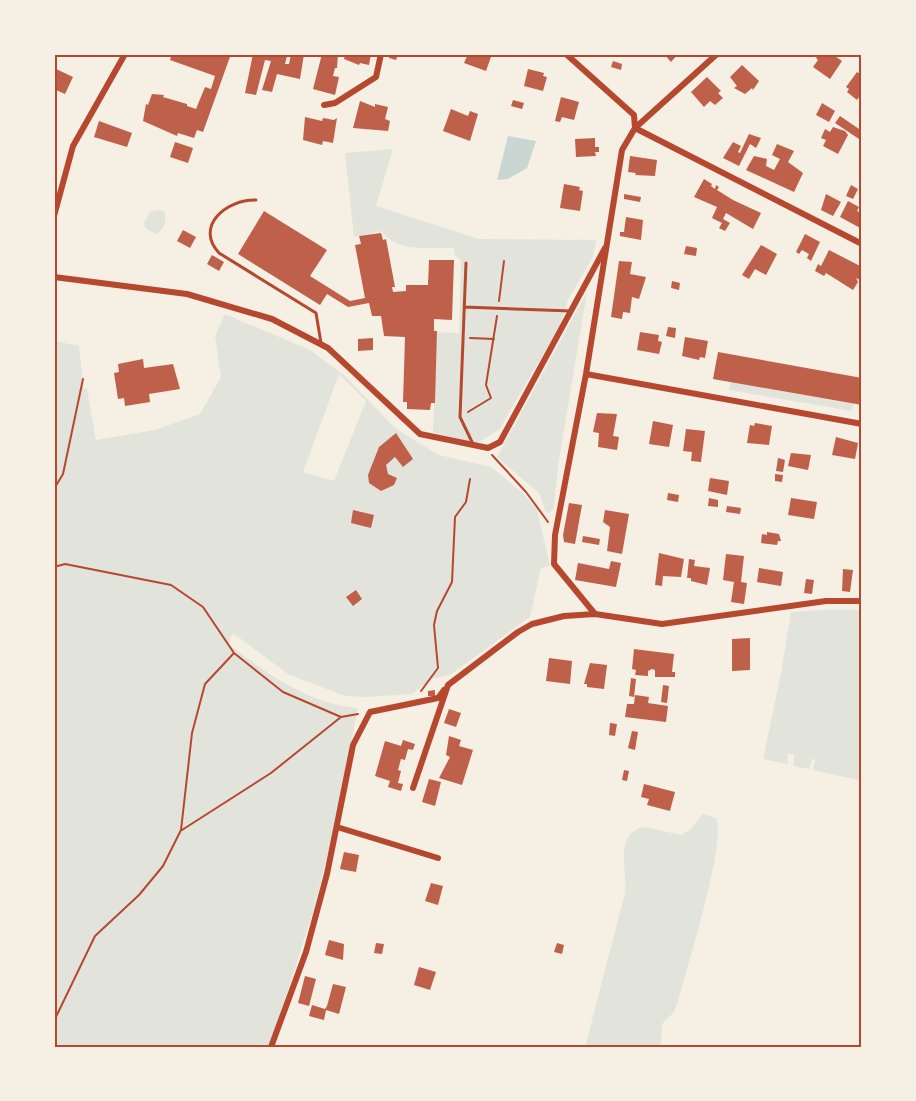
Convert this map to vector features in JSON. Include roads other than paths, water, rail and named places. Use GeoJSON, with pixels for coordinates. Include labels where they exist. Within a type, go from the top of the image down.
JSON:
{"type":"FeatureCollection","features":[{"type":"Feature","properties":{"kind":"street"},"geometry":{"type":"LineString","coordinates":[[54,216],[73,146],[125,54]]}},
{"type":"Feature","properties":{"kind":"street"},"geometry":{"type":"LineString","coordinates":[[324,105],[335,103],[376,77],[381,54]]}},
{"type":"Feature","properties":{"kind":"street"},"geometry":{"type":"LineString","coordinates":[[595,614],[554,564],[555,535],[586,374],[622,150],[635,128],[717,54]]}},
{"type":"Feature","properties":{"kind":"street"},"geometry":{"type":"LineString","coordinates":[[568,55],[634,115],[635,128]]}},
{"type":"Feature","properties":{"kind":"street"},"geometry":{"type":"LineString","coordinates":[[635,128],[862,244]]}},
{"type":"Feature","properties":{"kind":"street"},"geometry":{"type":"LineString","coordinates":[[54,277],[187,294],[272,319],[321,343],[420,434],[488,448],[500,442],[605,248]]}},
{"type":"Feature","properties":{"kind":"street"},"geometry":{"type":"LineString","coordinates":[[586,374],[862,424]]}},
{"type":"Feature","properties":{"kind":"street"},"geometry":{"type":"LineString","coordinates":[[271,1047],[306,952],[337,827],[353,745],[369,712],[413,701],[438,698],[448,685],[518,632],[532,624],[564,616],[595,614],[662,624],[826,601],[862,601]]}},
{"type":"Feature","properties":{"kind":"street"},"geometry":{"type":"LineString","coordinates":[[413,788],[448,685]]}},
{"type":"Feature","properties":{"kind":"street"},"geometry":{"type":"LineString","coordinates":[[337,827],[438,858]]}},
{"type":"Feature","properties":{"kind":"lane"},"geometry":{"type":"LineString","coordinates":[[256,200],[229,204],[218,214],[210,231],[211,244],[219,253],[316,313],[321,343]]}},
{"type":"Feature","properties":{"kind":"lane"},"geometry":{"type":"LineString","coordinates":[[466,263],[460,417],[474,446]]}},
{"type":"Feature","properties":{"kind":"lane"},"geometry":{"type":"LineString","coordinates":[[464,307],[571,311]]}}]}
